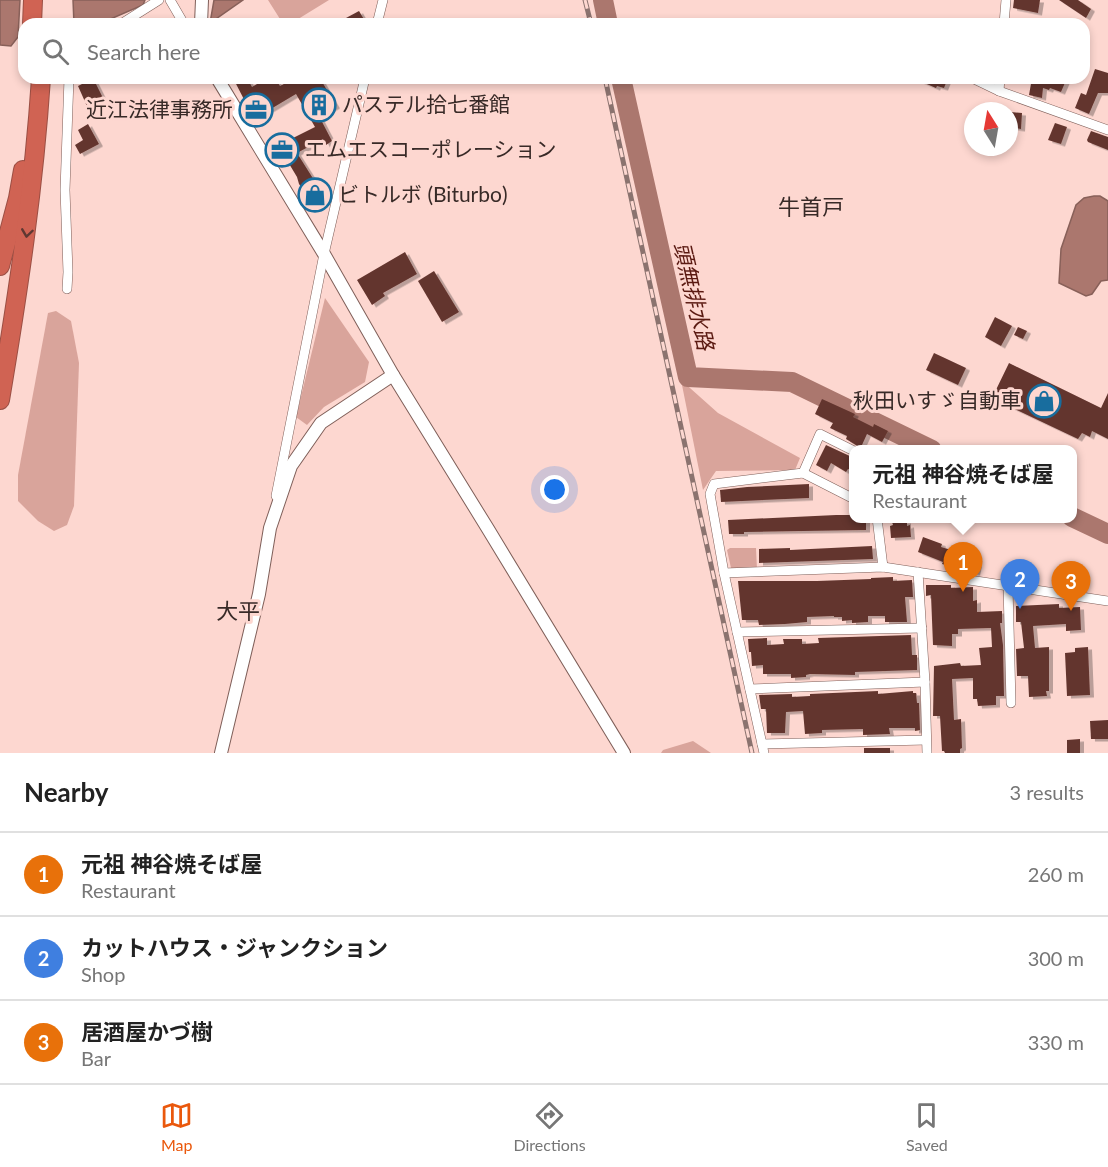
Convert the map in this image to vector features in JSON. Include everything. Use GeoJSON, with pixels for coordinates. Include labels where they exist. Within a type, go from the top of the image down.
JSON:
{"type":"FeatureCollection","features":[{"type":"Feature","properties":{"kind":"highway"},"geometry":{"type":"LineString","coordinates":[[32,18],[33,0]]}},
{"type":"Feature","properties":{"kind":"highway"},"geometry":{"type":"LineString","coordinates":[[44,18],[45,0]]}},
{"type":"Feature","properties":{"kind":"highway"},"geometry":{"type":"LineString","coordinates":[[0,266],[23,174],[29,84]]}},
{"type":"Feature","properties":{"kind":"highway"},"geometry":{"type":"LineString","coordinates":[[0,400],[30,211],[41,84]]}},
{"type":"Feature","properties":{"kind":"street"},"geometry":{"type":"LineString","coordinates":[[130,18],[159,0]]}},
{"type":"Feature","properties":{"kind":"street"},"geometry":{"type":"LineString","coordinates":[[170,0],[180,18]]}},
{"type":"Feature","properties":{"kind":"street"},"geometry":{"type":"LineString","coordinates":[[201,18],[202,0]]}},
{"type":"Feature","properties":{"kind":"street"},"geometry":{"type":"LineString","coordinates":[[378,18],[383,0]]}},
{"type":"Feature","properties":{"kind":"street"},"geometry":{"type":"LineString","coordinates":[[1004,18],[1006,0]]}},
{"type":"Feature","properties":{"kind":"street"},"geometry":{"type":"LineString","coordinates":[[67,289],[65,190],[69,84]]}},
{"type":"Feature","properties":{"kind":"street"},"geometry":{"type":"LineString","coordinates":[[221,84],[324,254],[393,375],[624,753]]}},
{"type":"Feature","properties":{"kind":"street"},"geometry":{"type":"LineString","coordinates":[[221,753],[259,594],[324,254],[364,84]]}},
{"type":"Feature","properties":{"kind":"street"},"geometry":{"type":"LineString","coordinates":[[984,84],[1108,130]]}},
{"type":"Feature","properties":{"kind":"street"},"geometry":{"type":"LineString","coordinates":[[999,91],[1000,84]]}},
{"type":"Feature","properties":{"kind":"street"},"geometry":{"type":"LineString","coordinates":[[270,528],[291,466],[321,423],[393,375]]}},
{"type":"Feature","properties":{"kind":"street"},"geometry":{"type":"LineString","coordinates":[[803,473],[820,434],[849,448]]}},
{"type":"Feature","properties":{"kind":"street"},"geometry":{"type":"LineString","coordinates":[[849,495],[803,473],[714,484],[710,494],[724,573],[763,749],[926,740]]}},
{"type":"Feature","properties":{"kind":"street"},"geometry":{"type":"LineString","coordinates":[[878,523],[883,567]]}},
{"type":"Feature","properties":{"kind":"street"},"geometry":{"type":"LineString","coordinates":[[724,573],[883,567],[1108,601]]}},
{"type":"Feature","properties":{"kind":"street"},"geometry":{"type":"LineString","coordinates":[[918,572],[926,682],[927,753]]}},
{"type":"Feature","properties":{"kind":"street"},"geometry":{"type":"LineString","coordinates":[[1008,586],[1011,703]]}},
{"type":"Feature","properties":{"kind":"street"},"geometry":{"type":"LineString","coordinates":[[737,632],[922,628]]}},
{"type":"Feature","properties":{"kind":"street"},"geometry":{"type":"LineString","coordinates":[[750,689],[926,682]]}},
{"type":"Feature","properties":{"kind":"shaded area"},"geometry":{"type":"Polygon","coordinates":[[[0,0],[20,0],[18,37],[11,46],[0,45],[0,0]]]}},
{"type":"Feature","properties":{"kind":"shaded area"},"geometry":{"type":"Polygon","coordinates":[[[73,0],[145,0],[143,5],[113,18],[74,18],[73,0]]]}},
{"type":"Feature","properties":{"kind":"shaded area"},"geometry":{"type":"Polygon","coordinates":[[[214,0],[243,0],[217,18],[211,18],[214,0]]]}},
{"type":"Feature","properties":{"kind":"shaded area"},"geometry":{"type":"Polygon","coordinates":[[[268,0],[329,0],[300,18],[279,18],[268,0]]]}},
{"type":"Feature","properties":{"kind":"shaded area"},"geometry":{"type":"Polygon","coordinates":[[[1100,196],[1108,201],[1108,280],[1101,281],[1092,294],[1086,296],[1059,283],[1061,249],[1076,205],[1084,198],[1100,196]]]}},
{"type":"Feature","properties":{"kind":"shaded area"},"geometry":{"type":"Polygon","coordinates":[[[325,298],[369,362],[365,382],[324,407],[307,425],[296,417],[325,298]]]}},
{"type":"Feature","properties":{"kind":"shaded area"},"geometry":{"type":"Polygon","coordinates":[[[56,311],[71,321],[79,363],[74,506],[67,525],[54,531],[38,521],[18,501],[18,475],[48,313],[56,311]]]}},
{"type":"Feature","properties":{"kind":"shaded area"},"geometry":{"type":"Polygon","coordinates":[[[681,380],[718,413],[800,458],[795,470],[716,471],[703,490],[681,380]]]}},
{"type":"Feature","properties":{"kind":"shaded area"},"geometry":{"type":"Polygon","coordinates":[[[756,548],[757,570],[731,568],[727,550],[756,548]]]}},
{"type":"Feature","properties":{"kind":"shaded area"},"geometry":{"type":"Polygon","coordinates":[[[693,741],[711,753],[661,753],[663,750],[693,741]]]}},
{"type":"Feature","properties":{"kind":"building"},"geometry":{"type":"Polygon","coordinates":[[[1014,0],[1040,0],[1038,13],[1013,8],[1014,0]]]}},
{"type":"Feature","properties":{"kind":"building"},"geometry":{"type":"Polygon","coordinates":[[[1059,0],[1078,0],[1091,9],[1086,18],[1059,0]]]}},
{"type":"Feature","properties":{"kind":"building"},"geometry":{"type":"Polygon","coordinates":[[[359,11],[363,18],[346,18],[359,11]]]}},
{"type":"Feature","properties":{"kind":"building"},"geometry":{"type":"Polygon","coordinates":[[[1095,69],[1108,73],[1108,93],[1098,93],[1089,114],[1075,108],[1081,93],[1086,95],[1095,69]]]}},
{"type":"Feature","properties":{"kind":"building"},"geometry":{"type":"Polygon","coordinates":[[[96,84],[105,102],[99,104],[101,107],[90,113],[78,86],[96,84]]]}},
{"type":"Feature","properties":{"kind":"building"},"geometry":{"type":"Polygon","coordinates":[[[236,84],[250,84],[252,87],[257,84],[279,84],[280,86],[284,84],[323,84],[336,106],[319,116],[332,141],[326,145],[323,139],[297,153],[326,199],[314,206],[285,157],[278,161],[271,149],[315,127],[296,94],[254,119],[236,84]]]}},
{"type":"Feature","properties":{"kind":"building"},"geometry":{"type":"Polygon","coordinates":[[[927,84],[946,84],[944,88],[937,86],[936,88],[927,84]]]}},
{"type":"Feature","properties":{"kind":"building"},"geometry":{"type":"Polygon","coordinates":[[[1031,84],[1064,84],[1061,92],[1043,88],[1042,98],[1029,95],[1031,84]]]}},
{"type":"Feature","properties":{"kind":"building"},"geometry":{"type":"Polygon","coordinates":[[[1018,113],[1022,113],[1021,129],[1018,128],[1018,113]]]}},
{"type":"Feature","properties":{"kind":"building"},"geometry":{"type":"Polygon","coordinates":[[[1055,123],[1067,127],[1061,144],[1048,140],[1055,123]]]}},
{"type":"Feature","properties":{"kind":"building"},"geometry":{"type":"Polygon","coordinates":[[[88,124],[99,144],[80,154],[75,145],[83,140],[78,130],[88,124]]]}},
{"type":"Feature","properties":{"kind":"building"},"geometry":{"type":"Polygon","coordinates":[[[1091,131],[1108,137],[1108,150],[1088,142],[1091,131]]]}},
{"type":"Feature","properties":{"kind":"building"},"geometry":{"type":"Polygon","coordinates":[[[405,252],[417,274],[383,293],[385,296],[372,305],[357,280],[405,252]]]}},
{"type":"Feature","properties":{"kind":"building"},"geometry":{"type":"Polygon","coordinates":[[[434,271],[459,312],[442,322],[418,281],[434,271]]]}},
{"type":"Feature","properties":{"kind":"building"},"geometry":{"type":"Polygon","coordinates":[[[995,317],[1012,326],[1001,346],[985,337],[995,317]]]}},
{"type":"Feature","properties":{"kind":"building"},"geometry":{"type":"Polygon","coordinates":[[[1018,327],[1027,331],[1023,339],[1014,335],[1018,327]]]}},
{"type":"Feature","properties":{"kind":"building"},"geometry":{"type":"Polygon","coordinates":[[[934,353],[966,368],[958,385],[926,370],[934,353]]]}},
{"type":"Feature","properties":{"kind":"building","name":"秋田いすゞ自動車"},"geometry":{"type":"Polygon","coordinates":[[[1009,363],[1101,408],[1108,393],[1108,439],[1092,431],[1090,437],[1082,433],[1078,439],[1000,402],[1001,400],[993,396],[1009,363]]]}},
{"type":"Feature","properties":{"kind":"building"},"geometry":{"type":"Polygon","coordinates":[[[822,399],[855,414],[853,417],[873,427],[874,424],[888,431],[882,442],[867,434],[862,445],[856,445],[846,439],[847,436],[830,428],[833,423],[815,414],[822,399]]]}},
{"type":"Feature","properties":{"kind":"building"},"geometry":{"type":"Polygon","coordinates":[[[826,445],[849,456],[849,469],[846,472],[831,463],[827,471],[816,465],[826,445]]]}},
{"type":"Feature","properties":{"kind":"building"},"geometry":{"type":"Polygon","coordinates":[[[809,484],[809,498],[721,502],[720,490],[809,484]]]}},
{"type":"Feature","properties":{"kind":"building"},"geometry":{"type":"Polygon","coordinates":[[[849,515],[849,523],[866,523],[866,530],[729,534],[728,520],[849,515]]]}},
{"type":"Feature","properties":{"kind":"building"},"geometry":{"type":"Polygon","coordinates":[[[892,523],[910,525],[911,537],[891,538],[890,526],[892,523]]]}},
{"type":"Feature","properties":{"kind":"building"},"geometry":{"type":"Polygon","coordinates":[[[923,537],[942,544],[941,547],[965,554],[964,557],[975,559],[978,564],[976,573],[942,564],[943,562],[918,552],[923,537]]]}},
{"type":"Feature","properties":{"kind":"building"},"geometry":{"type":"Polygon","coordinates":[[[872,546],[873,559],[759,563],[759,549],[790,548],[790,550],[872,546]]]}},
{"type":"Feature","properties":{"kind":"building"},"geometry":{"type":"Polygon","coordinates":[[[893,577],[893,581],[912,580],[913,597],[905,597],[907,622],[885,622],[885,616],[868,616],[868,622],[852,623],[852,620],[842,621],[842,617],[834,616],[807,617],[807,622],[785,624],[759,625],[758,620],[742,620],[738,581],[817,581],[893,577]]]}},
{"type":"Feature","properties":{"kind":"building"},"geometry":{"type":"Polygon","coordinates":[[[926,585],[951,585],[951,588],[973,587],[973,601],[977,600],[977,612],[1002,611],[1002,623],[1000,623],[1004,696],[996,696],[996,705],[978,706],[977,699],[973,699],[973,678],[952,679],[954,720],[961,719],[962,748],[960,753],[942,751],[940,716],[933,716],[934,666],[960,663],[961,666],[981,665],[979,648],[992,647],[991,628],[958,629],[958,634],[952,634],[952,646],[933,645],[931,595],[926,596],[926,585]]]}},
{"type":"Feature","properties":{"kind":"building"},"geometry":{"type":"Polygon","coordinates":[[[1059,604],[1059,608],[1080,607],[1081,630],[1066,631],[1066,624],[1033,626],[1035,648],[1049,647],[1049,691],[1046,691],[1047,696],[1029,697],[1028,676],[1017,676],[1016,649],[1024,648],[1021,622],[1016,622],[1016,606],[1059,604]]]}},
{"type":"Feature","properties":{"kind":"building"},"geometry":{"type":"Polygon","coordinates":[[[911,635],[912,655],[917,655],[917,670],[855,672],[855,675],[810,674],[806,677],[791,678],[791,674],[763,674],[763,665],[752,666],[748,639],[767,638],[767,645],[784,644],[783,639],[802,639],[802,644],[819,643],[818,638],[911,635]]]}},
{"type":"Feature","properties":{"kind":"building"},"geometry":{"type":"Polygon","coordinates":[[[1088,647],[1090,695],[1067,696],[1065,653],[1075,652],[1075,648],[1088,647]]]}},
{"type":"Feature","properties":{"kind":"building"},"geometry":{"type":"Polygon","coordinates":[[[878,691],[878,694],[913,691],[916,693],[917,703],[919,703],[920,730],[889,728],[890,734],[863,735],[863,729],[822,730],[822,733],[805,734],[803,711],[786,712],[785,733],[767,733],[766,709],[761,709],[759,695],[792,694],[792,697],[878,691]]]}},
{"type":"Feature","properties":{"kind":"building"},"geometry":{"type":"Polygon","coordinates":[[[1108,720],[1108,739],[1091,739],[1090,721],[1108,720]]]}},
{"type":"Feature","properties":{"kind":"building"},"geometry":{"type":"Polygon","coordinates":[[[1080,739],[1080,753],[1067,753],[1067,740],[1080,739]]]}},
{"type":"Feature","properties":{"kind":"building"},"geometry":{"type":"Polygon","coordinates":[[[864,748],[890,748],[890,753],[864,753],[864,748]]]}},
{"type":"Feature","properties":{"kind":"waterway","name":"頭無排水路"},"geometry":{"type":"LineString","coordinates":[[603,0],[607,18]]}},
{"type":"Feature","properties":{"kind":"waterway","name":"頭無排水路"},"geometry":{"type":"LineString","coordinates":[[622,84],[688,377],[792,382],[922,445]]}},
{"type":"Feature","properties":{"kind":"waterway","name":"頭無排水路"},"geometry":{"type":"LineString","coordinates":[[1077,519],[1108,534]]}},
{"type":"Feature","properties":{"kind":"railway"},"geometry":{"type":"LineString","coordinates":[[585,0],[590,18]]}},
{"type":"Feature","properties":{"kind":"railway"},"geometry":{"type":"LineString","coordinates":[[606,84],[752,753]]}},
{"type":"Feature","properties":{"kind":"place","name":"パステル拾七番館"},"geometry":{"type":"Point","coordinates":[319,105]}},
{"type":"Feature","properties":{"kind":"place","name":"近江法律事務所"},"geometry":{"type":"Point","coordinates":[256,110]}},
{"type":"Feature","properties":{"kind":"place","name":"エムエスコーポレーション"},"geometry":{"type":"Point","coordinates":[282,150]}},
{"type":"Feature","properties":{"kind":"place","name":"ビトルボ (Biturbo)"},"geometry":{"type":"Point","coordinates":[315,195]}},
{"type":"Feature","properties":{"kind":"place","name":"秋田いすゞ自動車"},"geometry":{"type":"Point","coordinates":[1044,401]}},
{"type":"Feature","properties":{"kind":"place","name":"元祖 神谷焼そば屋"},"geometry":{"type":"Point","coordinates":[963,592]}},
{"type":"Feature","properties":{"kind":"place","name":"カットハウス・ジャンクション"},"geometry":{"type":"Point","coordinates":[1020,609]}},
{"type":"Feature","properties":{"kind":"place","name":"居酒屋かづ樹"},"geometry":{"type":"Point","coordinates":[1071,611]}},
{"type":"Feature","properties":{"kind":"district","name":"牛首戸"},"geometry":{"type":"Point","coordinates":[811,207]}},
{"type":"Feature","properties":{"kind":"district","name":"大平"},"geometry":{"type":"Point","coordinates":[238,611]}}]}
